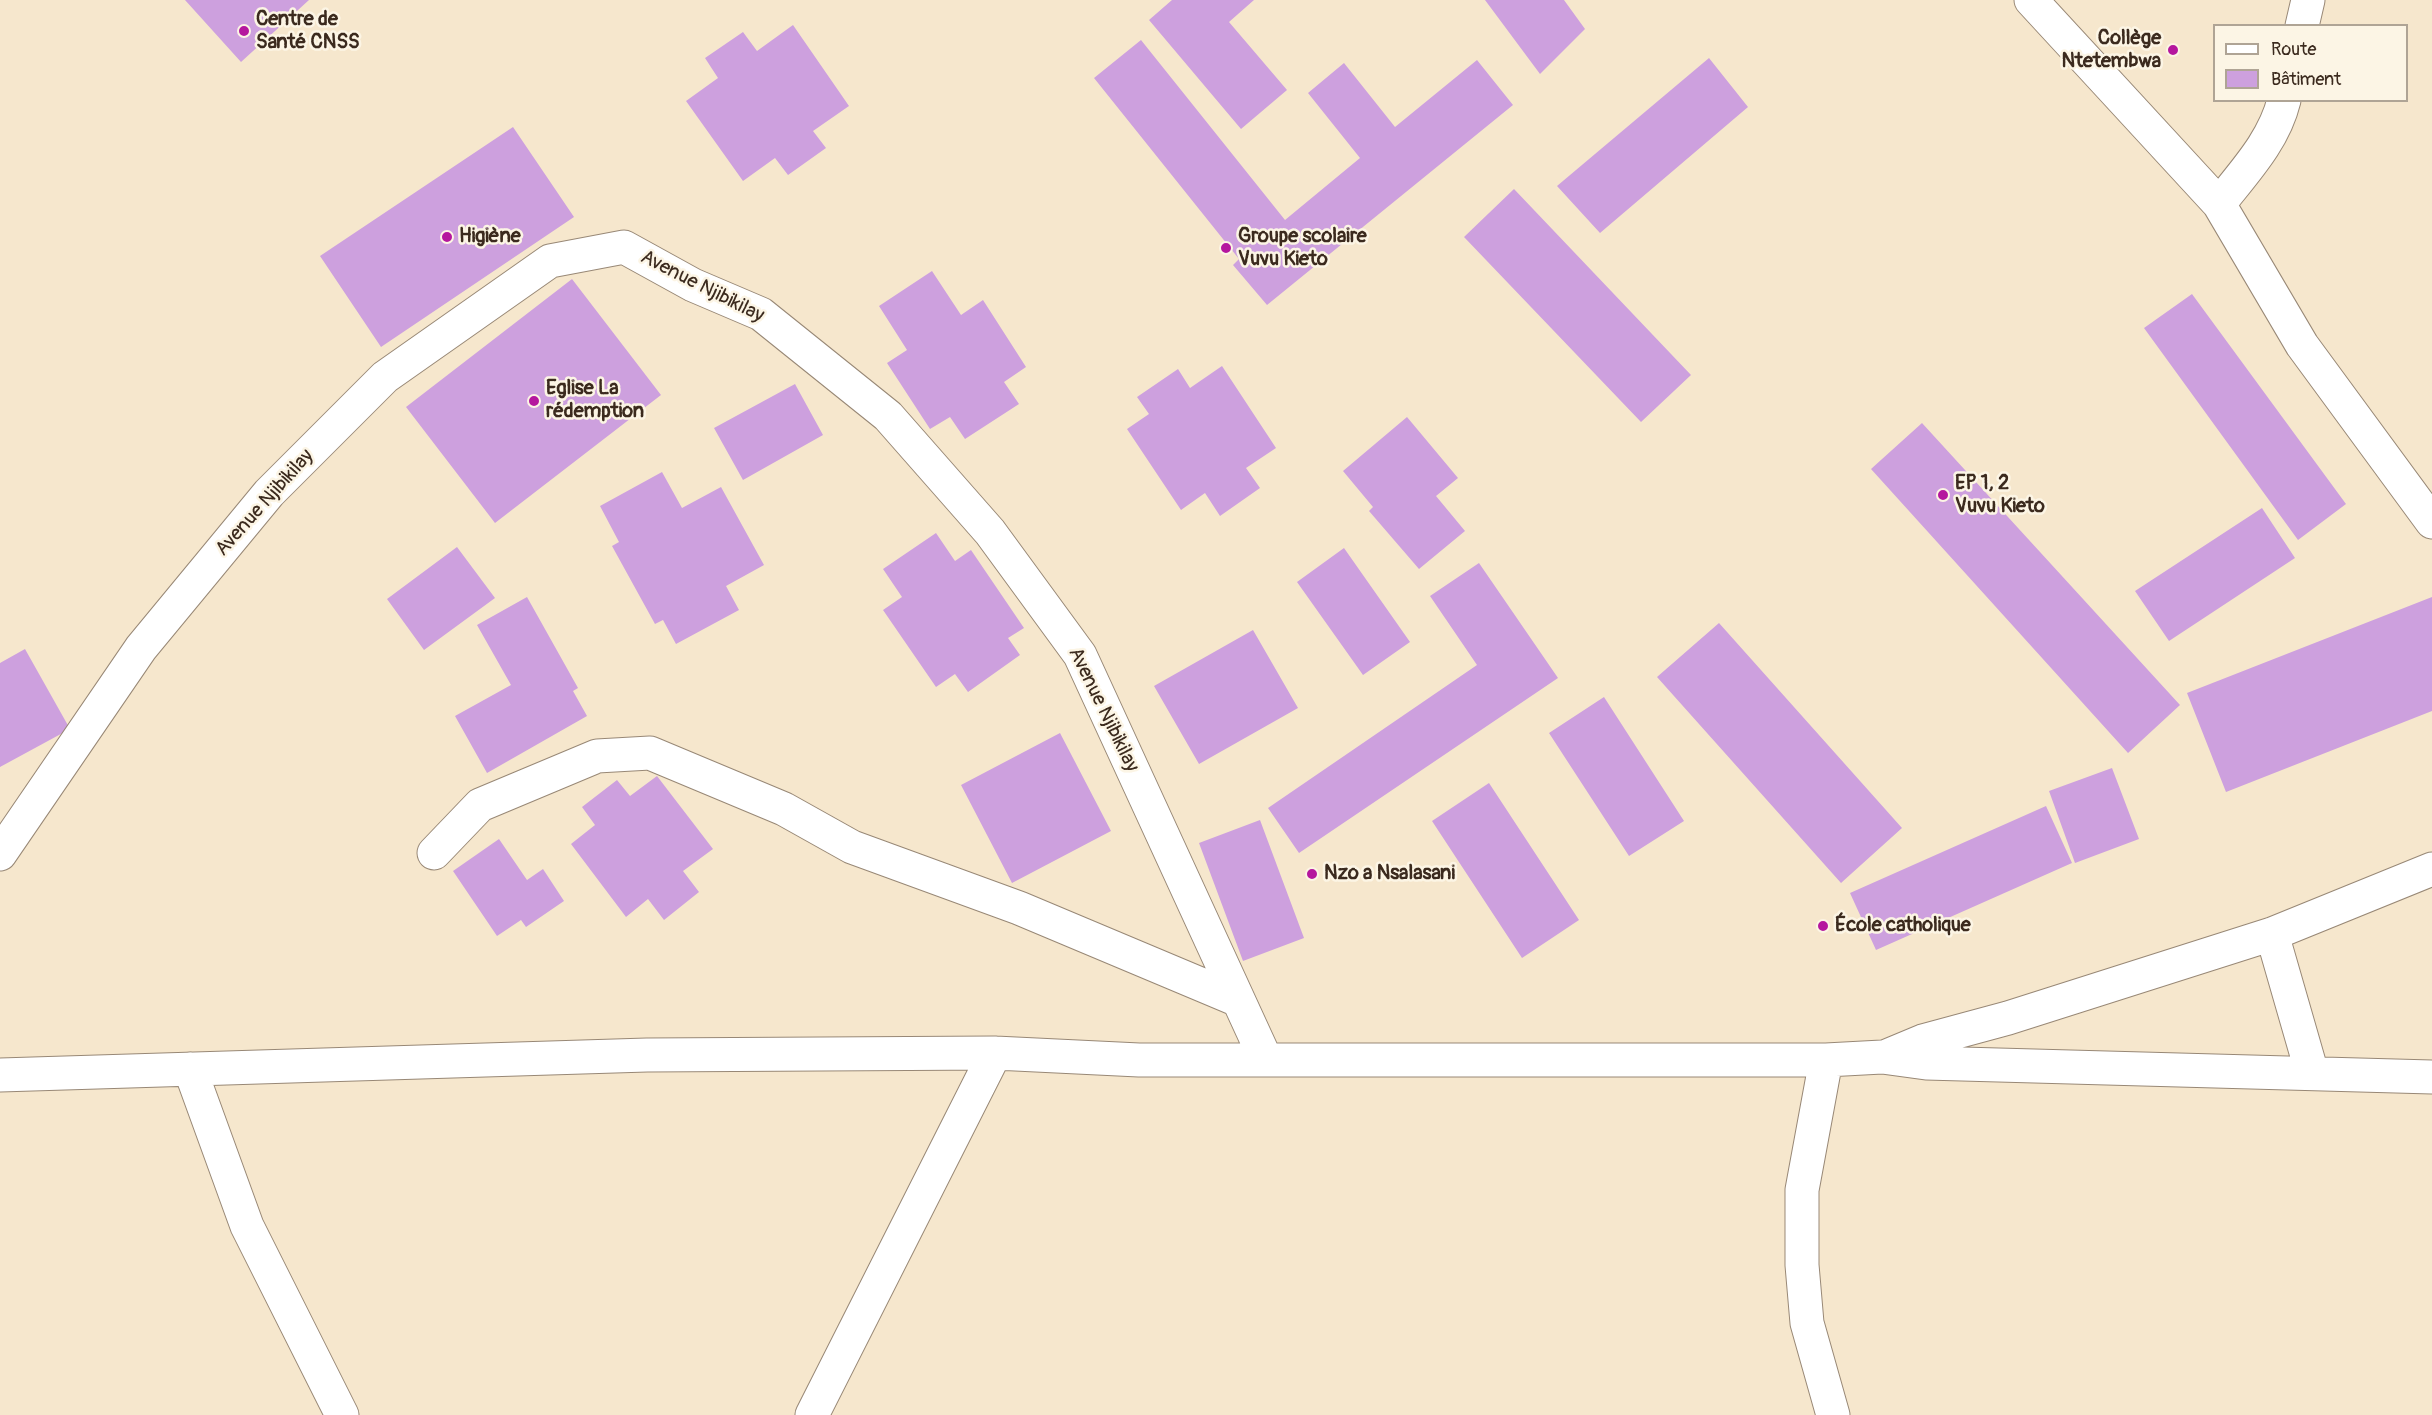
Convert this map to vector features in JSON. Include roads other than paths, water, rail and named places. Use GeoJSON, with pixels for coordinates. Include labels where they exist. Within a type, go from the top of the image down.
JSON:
{"type":"FeatureCollection","features":[{"type":"Feature","properties":{"kind":"street"},"geometry":{"type":"LineString","coordinates":[[2031,0],[2219,204],[2302,345],[2432,522]]}},
{"type":"Feature","properties":{"kind":"street"},"geometry":{"type":"LineString","coordinates":[[2302,24],[2308,0]]}},
{"type":"Feature","properties":{"kind":"street"},"geometry":{"type":"LineString","coordinates":[[2219,204],[2256,158],[2279,121],[2284,102]]}},
{"type":"Feature","properties":{"kind":"street","name":"Avenue Njibikilay"},"geometry":{"type":"LineString","coordinates":[[0,854],[141,648],[269,493],[385,377],[550,261],[624,247],[693,285],[761,314],[888,416],[990,532],[1080,655],[1266,1060]]}},
{"type":"Feature","properties":{"kind":"street"},"geometry":{"type":"LineString","coordinates":[[434,853],[480,804],[597,756],[650,753],[784,809],[852,848],[1018,908],[1238,1000]]}},
{"type":"Feature","properties":{"kind":"street"},"geometry":{"type":"LineString","coordinates":[[1882,1058],[1923,1041],[2008,1018],[2271,934],[2432,869]]}},
{"type":"Feature","properties":{"kind":"street"},"geometry":{"type":"LineString","coordinates":[[2271,934],[2313,1072]]}},
{"type":"Feature","properties":{"kind":"street"},"geometry":{"type":"LineString","coordinates":[[0,1075],[647,1055],[995,1053],[1139,1060],[1826,1060],[1882,1058],[1926,1063],[2432,1077]]}},
{"type":"Feature","properties":{"kind":"street"},"geometry":{"type":"LineString","coordinates":[[812,1415],[995,1053]]}},
{"type":"Feature","properties":{"kind":"street"},"geometry":{"type":"LineString","coordinates":[[1826,1060],[1802,1190],[1802,1266],[1807,1323],[1831,1413]]}},
{"type":"Feature","properties":{"kind":"street"},"geometry":{"type":"LineString","coordinates":[[190,1069],[247,1226],[342,1415]]}},
{"type":"Feature","properties":{"kind":"place","name":"Centre de Santé CNSS"},"geometry":{"type":"Point","coordinates":[244,31]}},
{"type":"Feature","properties":{"kind":"place","name":"Collège Ntetembwa"},"geometry":{"type":"Point","coordinates":[2173,50]}},
{"type":"Feature","properties":{"kind":"place","name":"Higiène"},"geometry":{"type":"Point","coordinates":[447,237]}},
{"type":"Feature","properties":{"kind":"place","name":"Groupe scolaire Vuvu Kieto"},"geometry":{"type":"Point","coordinates":[1226,248]}},
{"type":"Feature","properties":{"kind":"place","name":"Eglise La rédemption"},"geometry":{"type":"Point","coordinates":[534,401]}},
{"type":"Feature","properties":{"kind":"place","name":"EP 1, 2 Vuvu Kieto"},"geometry":{"type":"Point","coordinates":[1943,495]}},
{"type":"Feature","properties":{"kind":"place","name":"Nzo a Nsalasani"},"geometry":{"type":"Point","coordinates":[1312,874]}},
{"type":"Feature","properties":{"kind":"place","name":"École catholique"},"geometry":{"type":"Point","coordinates":[1823,926]}}]}
